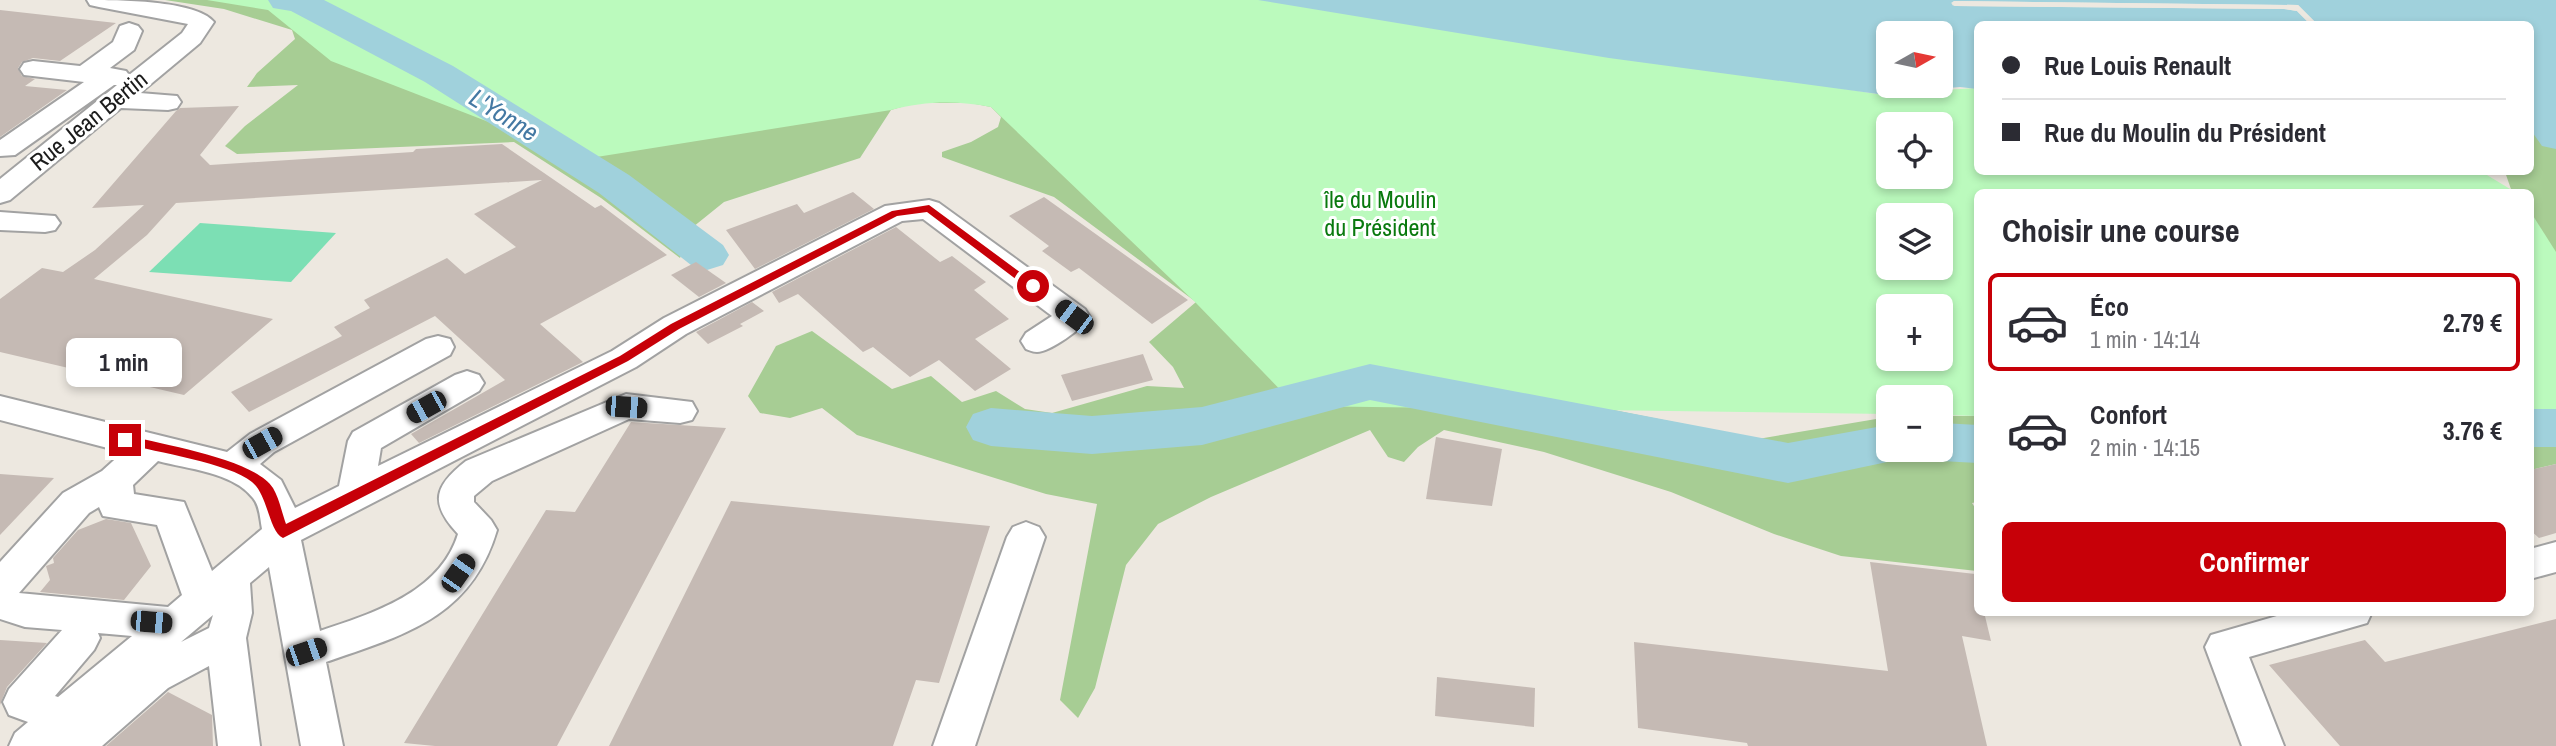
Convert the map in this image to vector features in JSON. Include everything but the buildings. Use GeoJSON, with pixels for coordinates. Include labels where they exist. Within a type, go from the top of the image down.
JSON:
{"type":"FeatureCollection","features":[{"type":"Feature","properties":{"kind":"street","name":"Rue Jean Bertin"},"geometry":{"type":"LineString","coordinates":[[0,194],[103,83],[141,79],[201,27],[199,18],[99,0]]}},
{"type":"Feature","properties":{"kind":"street"},"geometry":{"type":"LineString","coordinates":[[0,148],[5,149],[103,83],[125,45],[129,30]]}},
{"type":"Feature","properties":{"kind":"street"},"geometry":{"type":"LineString","coordinates":[[33,69],[103,83],[168,102]]}},
{"type":"Feature","properties":{"kind":"street"},"geometry":{"type":"LineString","coordinates":[[68,732],[204,601],[283,533],[624,359],[675,326],[895,213],[929,209],[1074,317],[1038,341]]}},
{"type":"Feature","properties":{"kind":"street"},"geometry":{"type":"LineString","coordinates":[[0,221],[46,223]]}},
{"type":"Feature","properties":{"kind":"street"},"geometry":{"type":"LineString","coordinates":[[233,467],[262,443],[438,347]]}},
{"type":"Feature","properties":{"kind":"street"},"geometry":{"type":"LineString","coordinates":[[355,494],[365,441],[467,383]]}},
{"type":"Feature","properties":{"kind":"street"},"geometry":{"type":"LineString","coordinates":[[306,652],[391,623],[429,601],[458,573],[475,548],[478,530],[459,511],[454,497],[458,486],[479,471],[626,407],[680,411]]}},
{"type":"Feature","properties":{"kind":"street"},"geometry":{"type":"LineString","coordinates":[[0,408],[233,467],[255,477],[268,490],[283,533],[322,746]]}},
{"type":"Feature","properties":{"kind":"street"},"geometry":{"type":"LineString","coordinates":[[0,588],[76,503],[114,481],[151,446]]}},
{"type":"Feature","properties":{"kind":"street"},"geometry":{"type":"LineString","coordinates":[[114,481],[116,506],[171,512],[204,601]]}},
{"type":"Feature","properties":{"kind":"street"},"geometry":{"type":"LineString","coordinates":[[954,746],[1026,537]]}},
{"type":"Feature","properties":{"kind":"street"},"geometry":{"type":"LineString","coordinates":[[2534,563],[2556,557]]}},
{"type":"Feature","properties":{"kind":"street"},"geometry":{"type":"LineString","coordinates":[[0,603],[25,611],[204,601],[233,613],[226,638],[239,746]]}},
{"type":"Feature","properties":{"kind":"street"},"geometry":{"type":"LineString","coordinates":[[2263,746],[2225,648],[2339,616]]}},
{"type":"Feature","properties":{"kind":"street"},"geometry":{"type":"LineString","coordinates":[[68,732],[24,702],[80,638]]}},
{"type":"Feature","properties":{"kind":"street"},"geometry":{"type":"LineString","coordinates":[[30,746],[68,732],[154,676],[226,638]]}},
{"type":"Feature","properties":{"kind":"green space"},"geometry":{"type":"Polygon","coordinates":[[[165,0],[351,0],[862,29],[1455,378],[1758,439],[1876,419],[1876,462],[1953,462],[1953,416],[1974,416],[1974,571],[1841,556],[1774,534],[1671,492],[1544,452],[1444,430],[1418,447],[1404,462],[1388,457],[1370,430],[1211,497],[1158,524],[1126,565],[1095,688],[1078,718],[1060,700],[1097,504],[1046,494],[857,435],[822,408],[790,418],[760,413],[748,396],[776,346],[812,331],[892,389],[931,376],[962,402],[996,391],[1025,409],[1052,413],[1147,386],[1184,388],[1173,367],[1149,342],[1196,302],[1054,197],[942,157],[942,152],[971,142],[998,127],[1001,117],[991,107],[970,103],[915,103],[891,110],[860,158],[724,202],[693,227],[680,258],[601,198],[514,142],[237,154],[225,146],[245,126],[298,85],[247,87],[257,73],[295,39],[292,30],[224,9],[165,0]]]}},
{"type":"Feature","properties":{"kind":"green space","name":"île du Moulin du Président"},"geometry":{"type":"Polygon","coordinates":[[[207,0],[1275,0],[1876,94],[1876,98],[1953,98],[1953,89],[1974,88],[1974,175],[2487,175],[2510,189],[1974,189],[1974,416],[1953,415],[1953,385],[1876,385],[1876,414],[1296,406],[1196,303],[991,107],[928,103],[584,159],[331,61],[268,10],[207,0]]]}},
{"type":"Feature","properties":{"kind":"green space"},"geometry":{"type":"Polygon","coordinates":[[[2534,120],[2556,121],[2556,305],[2534,254],[2534,189],[2511,189],[2506,175],[2534,175],[2534,120]]]}},
{"type":"Feature","properties":{"kind":"green space"},"geometry":{"type":"Polygon","coordinates":[[[2534,217],[2556,252],[2556,413],[2534,413],[2534,217]]]}},
{"type":"Feature","properties":{"kind":"green space"},"geometry":{"type":"Polygon","coordinates":[[[200,223],[336,233],[291,282],[149,272],[200,223]]]}},
{"type":"Feature","properties":{"kind":"green space"},"geometry":{"type":"Polygon","coordinates":[[[2556,355],[2556,464],[2534,469],[2534,376],[2556,355]]]}},
{"type":"Feature","properties":{"kind":"water"},"geometry":{"type":"Polygon","coordinates":[[[1258,0],[2556,0],[2556,120],[2534,120],[2534,21],[2314,21],[2298,5],[1954,1],[1952,5],[1955,6],[2284,9],[2297,11],[2307,21],[1974,21],[1974,89],[1953,88],[1953,21],[1876,21],[1876,94],[1609,58],[1258,0]]]}},
{"type":"Feature","properties":{"kind":"pier"},"geometry":{"type":"Polygon","coordinates":[[[1951,3],[2298,5],[2314,21],[2307,21],[2297,11],[2284,9],[1955,6],[1951,3]]]}},
{"type":"Feature","properties":{"kind":"waterway","name":"L'Yonne"},"geometry":{"type":"LineString","coordinates":[[286,0],[300,2],[439,74],[614,184],[707,255]]}},
{"type":"Feature","properties":{"kind":"waterway"},"geometry":{"type":"LineString","coordinates":[[2534,102],[2556,137]]}},
{"type":"Feature","properties":{"kind":"waterway"},"geometry":{"type":"LineString","coordinates":[[991,427],[1092,435],[1202,426],[1370,382],[1788,463],[1876,446]]}},
{"type":"Feature","properties":{"kind":"waterway"},"geometry":{"type":"LineString","coordinates":[[2534,428],[2556,428]]}},
{"type":"Feature","properties":{"kind":"waterway"},"geometry":{"type":"LineString","coordinates":[[1953,443],[1974,444]]}},
{"type":"Feature","properties":{"kind":"route"},"geometry":{"type":"LineString","coordinates":[[125,440],[233,467],[255,477],[268,490],[283,533],[305,519],[624,359],[675,326],[895,213],[929,209],[1033,286]]}}]}
